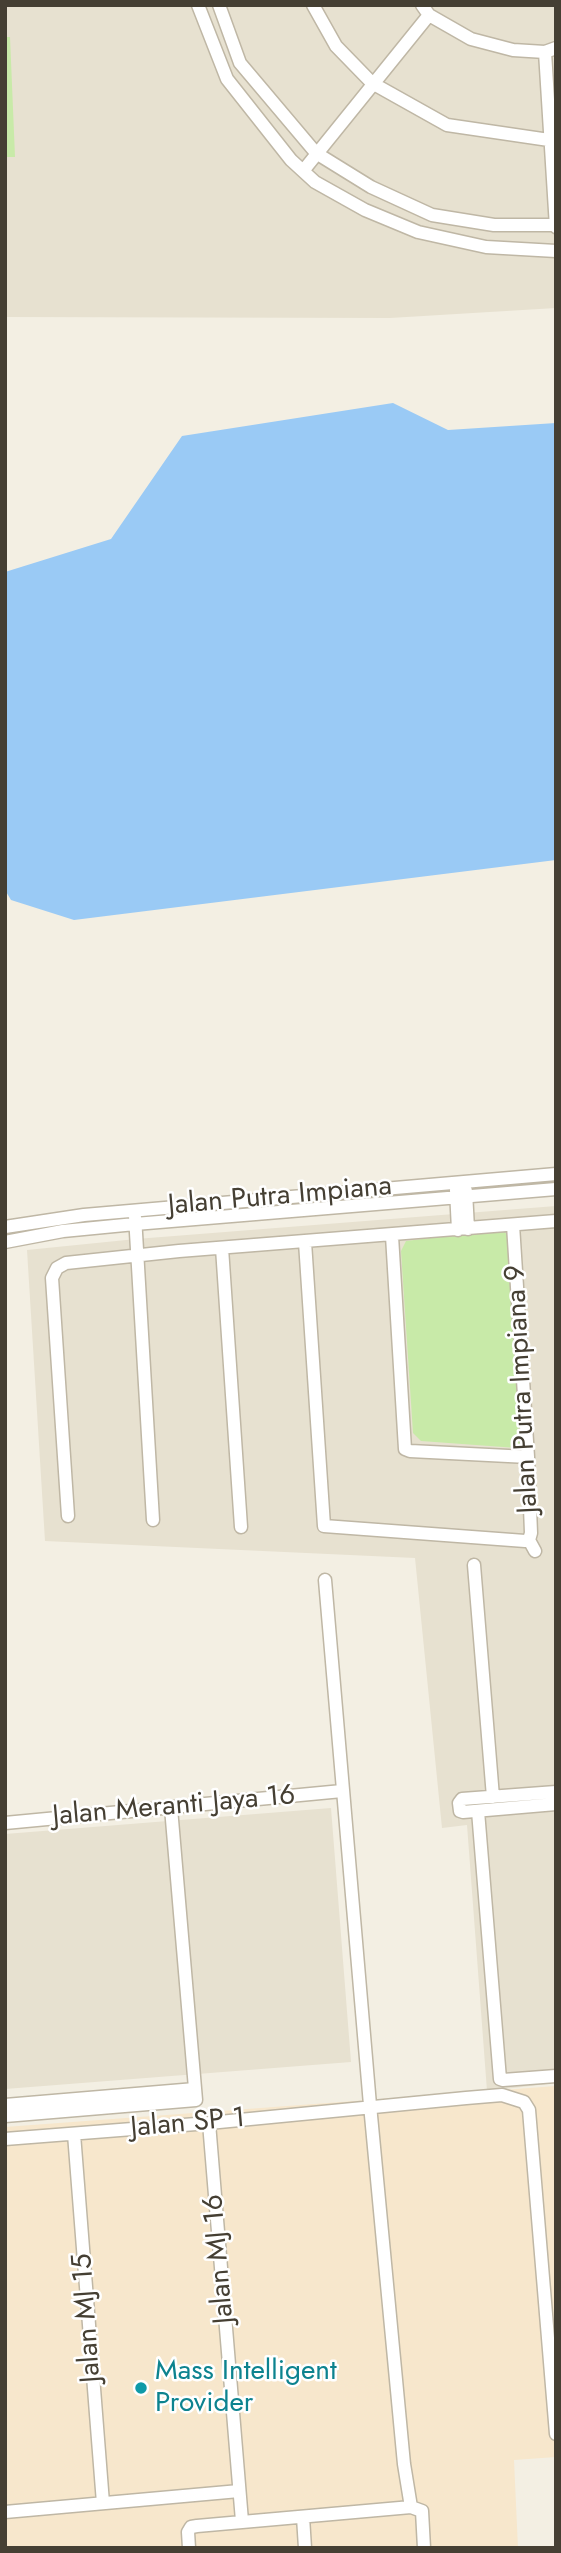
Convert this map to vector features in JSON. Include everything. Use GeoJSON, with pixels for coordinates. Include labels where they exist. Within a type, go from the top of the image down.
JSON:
{"type":"FeatureCollection","features":[{"type":"Feature","properties":{"kind":"street"},"geometry":{"type":"LineString","coordinates":[[198,5],[227,79],[290,160],[315,182],[365,210],[418,232],[486,247],[556,251]]}},
{"type":"Feature","properties":{"kind":"street"},"geometry":{"type":"LineString","coordinates":[[219,5],[240,62],[316,153],[371,187],[432,215],[494,225],[556,226],[550,50],[513,50],[471,38],[426,10],[372,83],[316,153],[303,171]]}},
{"type":"Feature","properties":{"kind":"street"},"geometry":{"type":"LineString","coordinates":[[313,5],[336,46],[372,83],[447,125],[552,139]]}},
{"type":"Feature","properties":{"kind":"street","name":"Jalan Putra Impiana"},"geometry":{"type":"LineString","coordinates":[[5,1242],[135,1217],[556,1174]]}},
{"type":"Feature","properties":{"kind":"street"},"geometry":{"type":"LineString","coordinates":[[461,1182],[463,1230]]}},
{"type":"Feature","properties":{"kind":"street","name":"Jalan Putra Impiana"},"geometry":{"type":"LineString","coordinates":[[5,1227],[76,1216],[135,1217],[556,1189]]}},
{"type":"Feature","properties":{"kind":"street"},"geometry":{"type":"LineString","coordinates":[[135,1217],[153,1520]]}},
{"type":"Feature","properties":{"kind":"street"},"geometry":{"type":"LineString","coordinates":[[68,1516],[52,1278],[57,1268],[66,1263],[222,1248],[556,1221]]}},
{"type":"Feature","properties":{"kind":"street","name":"Jalan Putra Impiana 9"},"geometry":{"type":"LineString","coordinates":[[305,1242],[324,1526],[525,1541],[532,1545],[513,1225]]}},
{"type":"Feature","properties":{"kind":"street"},"geometry":{"type":"LineString","coordinates":[[392,1236],[405,1449],[528,1457]]}},
{"type":"Feature","properties":{"kind":"street"},"geometry":{"type":"LineString","coordinates":[[222,1248],[241,1527]]}},
{"type":"Feature","properties":{"kind":"street"},"geometry":{"type":"LineString","coordinates":[[474,1564],[493,1797]]}},
{"type":"Feature","properties":{"kind":"street"},"geometry":{"type":"LineString","coordinates":[[325,1580],[370,2105],[404,2464],[411,2507]]}},
{"type":"Feature","properties":{"kind":"street","name":"Jalan Meranti Jaya 16"},"geometry":{"type":"LineString","coordinates":[[5,1823],[342,1791]]}},
{"type":"Feature","properties":{"kind":"street"},"geometry":{"type":"LineString","coordinates":[[556,1792],[462,1800],[460,1811],[556,1804]]}},
{"type":"Feature","properties":{"kind":"street"},"geometry":{"type":"LineString","coordinates":[[171,1808],[195,2094]]}},
{"type":"Feature","properties":{"kind":"street"},"geometry":{"type":"LineString","coordinates":[[478,1811],[500,2078],[503,2080],[556,2076]]}},
{"type":"Feature","properties":{"kind":"street"},"geometry":{"type":"LineString","coordinates":[[5,2105],[195,2094]]}},
{"type":"Feature","properties":{"kind":"street"},"geometry":{"type":"LineString","coordinates":[[5,2116],[195,2094]]}},
{"type":"Feature","properties":{"kind":"street","name":"Jalan SP 1"},"geometry":{"type":"LineString","coordinates":[[5,2139],[502,2095],[524,2102],[529,2110],[556,2434]]}},
{"type":"Feature","properties":{"kind":"street","name":"Jalan MJ 16"},"geometry":{"type":"LineString","coordinates":[[209,2123],[242,2521]]}},
{"type":"Feature","properties":{"kind":"street","name":"Jalan MJ 15"},"geometry":{"type":"LineString","coordinates":[[74,2134],[103,2502]]}},
{"type":"Feature","properties":{"kind":"street"},"geometry":{"type":"LineString","coordinates":[[5,2512],[239,2491]]}},
{"type":"Feature","properties":{"kind":"street"},"geometry":{"type":"LineString","coordinates":[[189,2548],[188,2532],[191,2527],[411,2507],[422,2511],[424,2548]]}},
{"type":"Feature","properties":{"kind":"street"},"geometry":{"type":"LineString","coordinates":[[303,2516],[305,2548]]}},
{"type":"Feature","properties":{"kind":"shaded area"},"geometry":{"type":"Polygon","coordinates":[[[5,5],[556,5],[556,308],[390,318],[5,317],[5,5]]]}},
{"type":"Feature","properties":{"kind":"shaded area"},"geometry":{"type":"Polygon","coordinates":[[[556,1206],[556,2083],[487,2091],[467,1825],[442,1828],[415,1558],[45,1541],[27,1250],[556,1206]]]}},
{"type":"Feature","properties":{"kind":"shaded area"},"geometry":{"type":"Polygon","coordinates":[[[331,1808],[351,2062],[5,2089],[5,1834],[331,1808]]]}},
{"type":"Feature","properties":{"kind":"shaded area"},"geometry":{"type":"Polygon","coordinates":[[[556,2086],[556,2457],[514,2460],[518,2548],[5,2548],[5,2127],[556,2086]]]}},
{"type":"Feature","properties":{"kind":"green space"},"geometry":{"type":"Polygon","coordinates":[[[5,37],[10,37],[15,157],[5,157],[5,37]]]}},
{"type":"Feature","properties":{"kind":"green space"},"geometry":{"type":"Polygon","coordinates":[[[502,1229],[509,1237],[522,1444],[517,1448],[421,1441],[413,1433],[401,1251],[406,1241],[502,1229]]]}},
{"type":"Feature","properties":{"kind":"water"},"geometry":{"type":"Polygon","coordinates":[[[393,403],[448,430],[556,423],[556,860],[74,920],[11,900],[5,890],[5,572],[111,539],[182,436],[393,403]]]}},
{"type":"Feature","properties":{"kind":"place","name":"Mass Intelligent Provider"},"geometry":{"type":"Point","coordinates":[141,2388]}}]}
